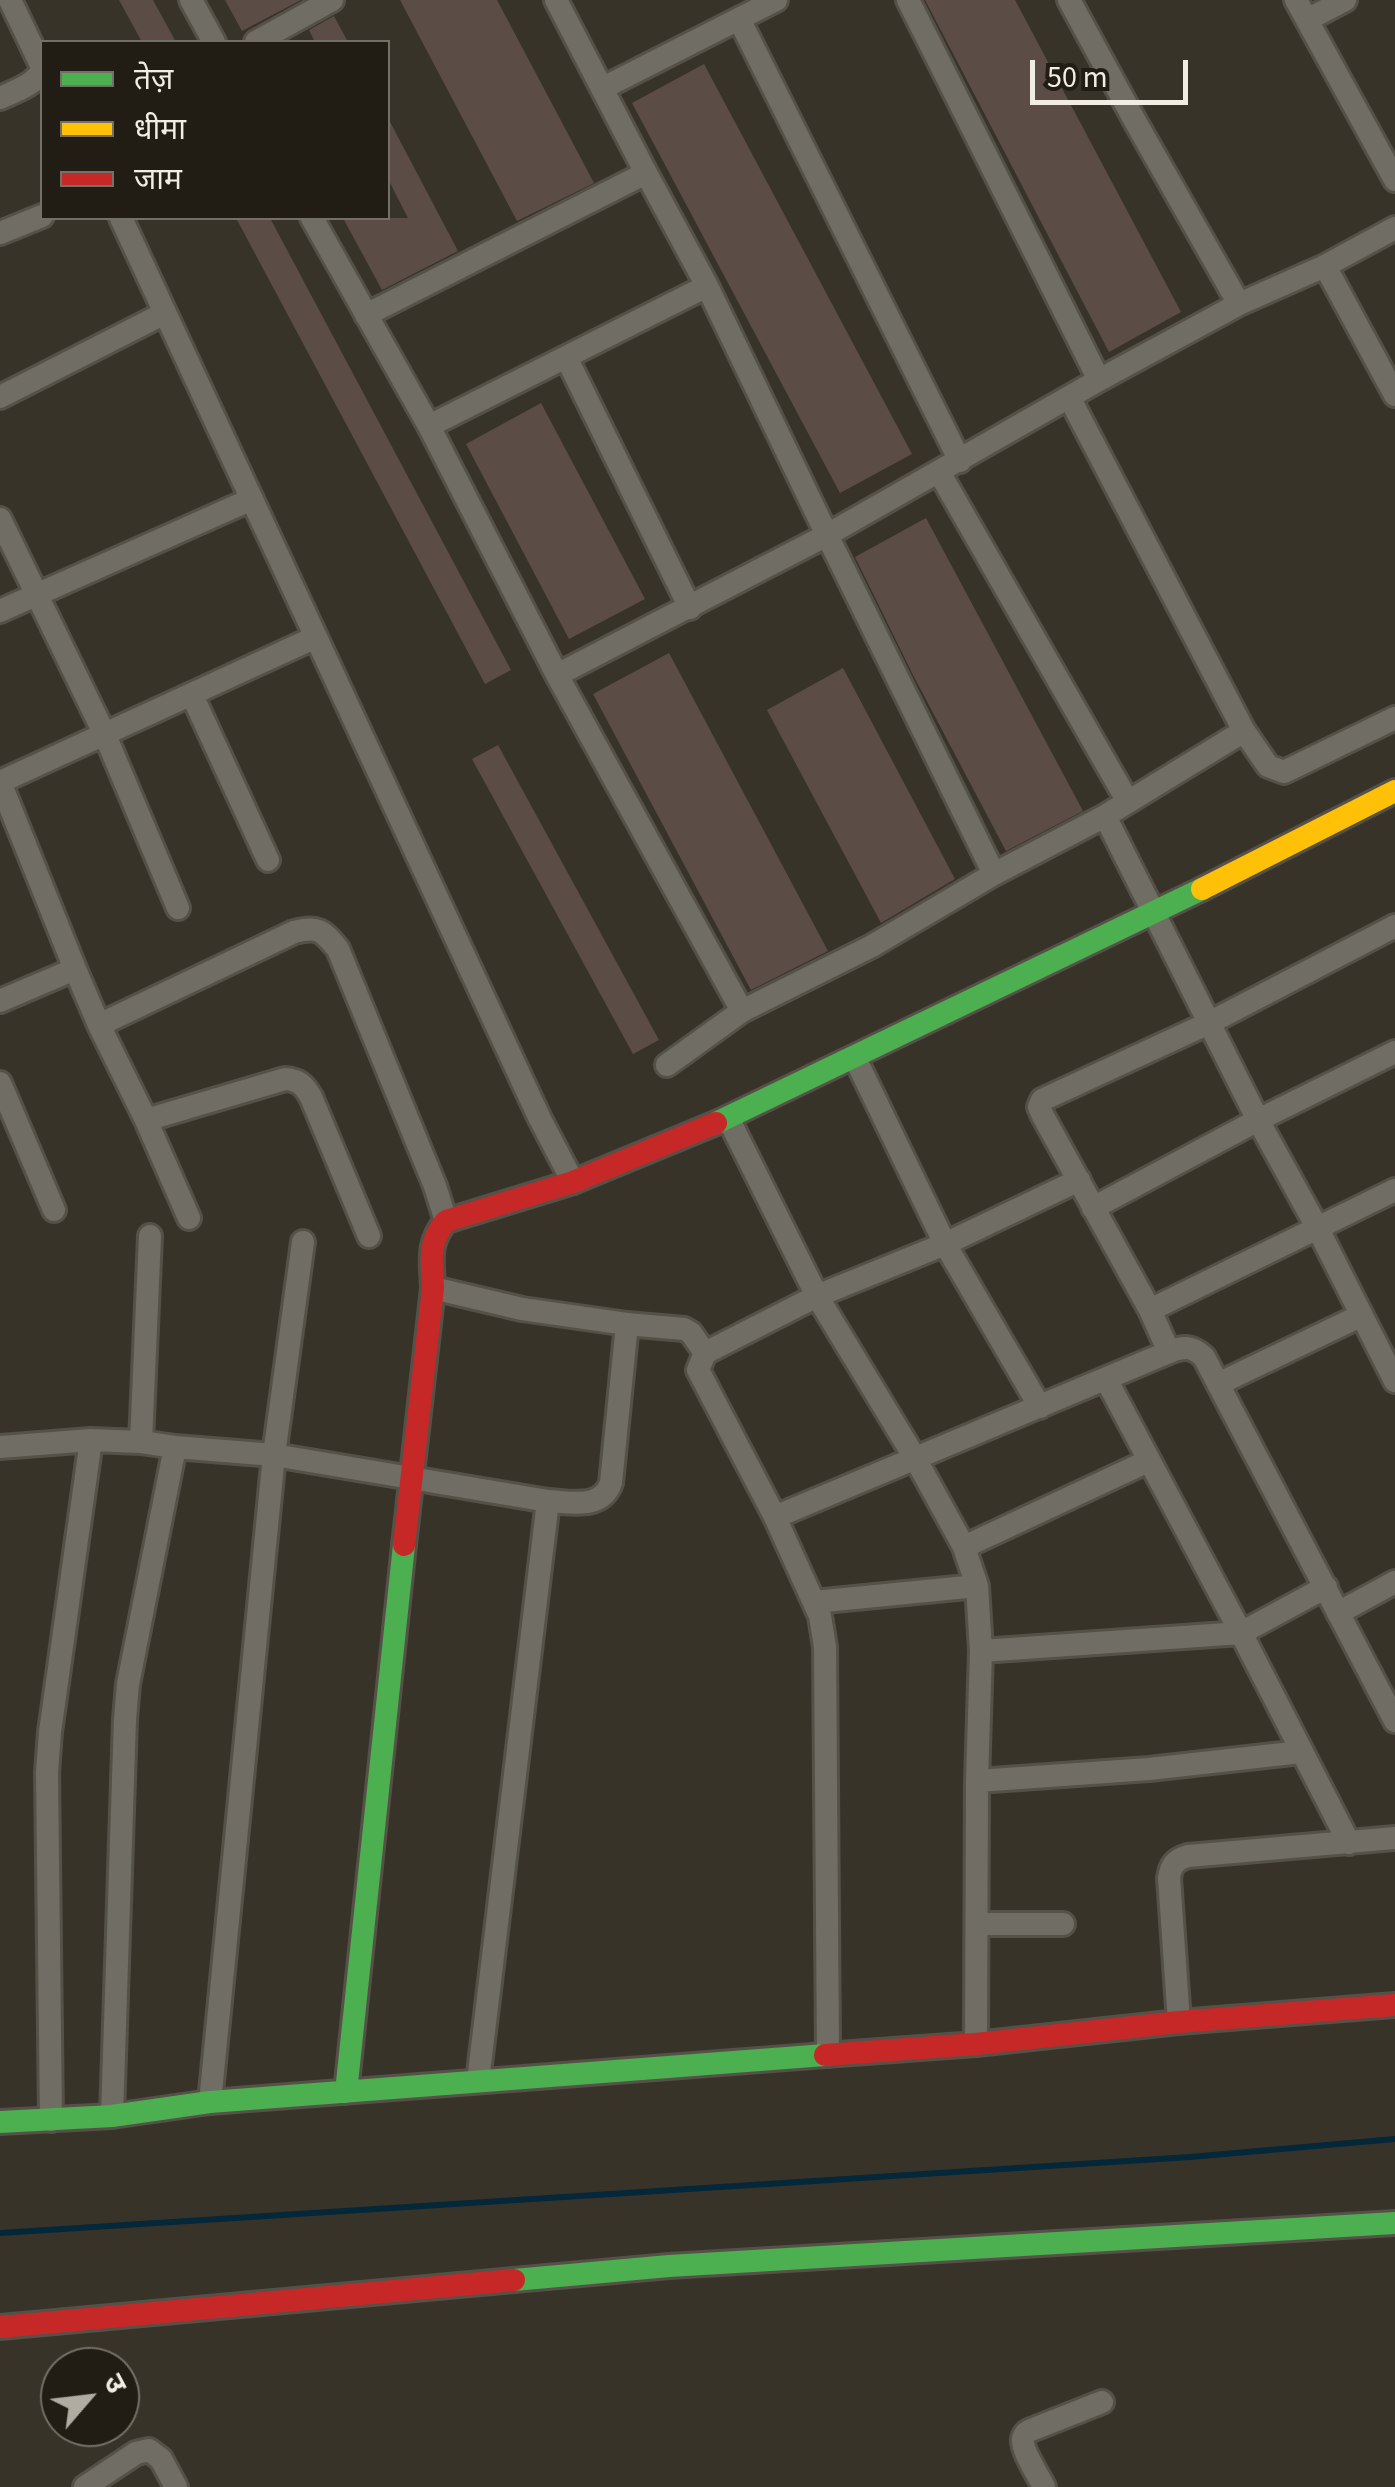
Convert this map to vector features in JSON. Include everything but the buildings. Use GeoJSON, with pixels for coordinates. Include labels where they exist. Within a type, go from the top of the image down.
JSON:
{"type":"FeatureCollection","features":[{"type":"Feature","properties":{"kind":"street"},"geometry":{"type":"LineString","coordinates":[[10,0],[40,64]]}},
{"type":"Feature","properties":{"kind":"street"},"geometry":{"type":"LineString","coordinates":[[191,0],[213,40]]}},
{"type":"Feature","properties":{"kind":"street"},"geometry":{"type":"LineString","coordinates":[[260,40],[332,0]]}},
{"type":"Feature","properties":{"kind":"street"},"geometry":{"type":"LineString","coordinates":[[556,0],[707,286],[994,874]]}},
{"type":"Feature","properties":{"kind":"street"},"geometry":{"type":"LineString","coordinates":[[603,88],[776,0]]}},
{"type":"Feature","properties":{"kind":"street"},"geometry":{"type":"LineString","coordinates":[[908,0],[1099,380]]}},
{"type":"Feature","properties":{"kind":"street"},"geometry":{"type":"LineString","coordinates":[[1070,0],[1240,304]]}},
{"type":"Feature","properties":{"kind":"street"},"geometry":{"type":"LineString","coordinates":[[1345,0],[1302,10],[1395,180]]}},
{"type":"Feature","properties":{"kind":"street"},"geometry":{"type":"LineString","coordinates":[[739,19],[950,467],[1128,800]]}},
{"type":"Feature","properties":{"kind":"street"},"geometry":{"type":"LineString","coordinates":[[0,98],[40,75]]}},
{"type":"Feature","properties":{"kind":"street"},"geometry":{"type":"LineString","coordinates":[[366,315],[646,173]]}},
{"type":"Feature","properties":{"kind":"street"},"geometry":{"type":"LineString","coordinates":[[0,233],[40,217]]}},
{"type":"Feature","properties":{"kind":"street"},"geometry":{"type":"LineString","coordinates":[[121,220],[540,1119],[573,1182]]}},
{"type":"Feature","properties":{"kind":"street"},"geometry":{"type":"LineString","coordinates":[[313,220],[429,426],[556,675],[742,1011]]}},
{"type":"Feature","properties":{"kind":"street"},"geometry":{"type":"LineString","coordinates":[[556,675],[827,535],[1240,304],[1325,266],[1395,228]]}},
{"type":"Feature","properties":{"kind":"street"},"geometry":{"type":"LineString","coordinates":[[1325,266],[1395,395]]}},
{"type":"Feature","properties":{"kind":"street"},"geometry":{"type":"LineString","coordinates":[[429,426],[707,286]]}},
{"type":"Feature","properties":{"kind":"street"},"geometry":{"type":"LineString","coordinates":[[0,397],[164,314]]}},
{"type":"Feature","properties":{"kind":"street"},"geometry":{"type":"LineString","coordinates":[[566,357],[690,608]]}},
{"type":"Feature","properties":{"kind":"street"},"geometry":{"type":"LineString","coordinates":[[1069,398],[1244,731],[1268,766],[1284,772],[1395,718]]}},
{"type":"Feature","properties":{"kind":"street"},"geometry":{"type":"LineString","coordinates":[[0,611],[252,498]]}},
{"type":"Feature","properties":{"kind":"street"},"geometry":{"type":"LineString","coordinates":[[0,519],[105,735],[178,908]]}},
{"type":"Feature","properties":{"kind":"street"},"geometry":{"type":"LineString","coordinates":[[189,1218],[99,1025],[0,782],[316,637]]}},
{"type":"Feature","properties":{"kind":"street"},"geometry":{"type":"LineString","coordinates":[[192,695],[268,860]]}},
{"type":"Feature","properties":{"kind":"street"},"geometry":{"type":"LineString","coordinates":[[667,1064],[742,1011],[872,946],[994,874],[1105,816],[1244,731]]}},
{"type":"Feature","properties":{"kind":"street"},"geometry":{"type":"LineString","coordinates":[[346,2092],[434,1288],[432,1245],[436,1233],[446,1221],[573,1182],[728,1118],[1153,914],[1395,790]]}},
{"type":"Feature","properties":{"kind":"street"},"geometry":{"type":"LineString","coordinates":[[1105,816],[1395,1381]]}},
{"type":"Feature","properties":{"kind":"street"},"geometry":{"type":"LineString","coordinates":[[1169,1352],[1150,1310],[1043,1116],[1039,1107],[1042,1100],[1209,1023],[1395,926]]}},
{"type":"Feature","properties":{"kind":"street"},"geometry":{"type":"LineString","coordinates":[[99,1025],[294,932],[312,928],[324,933],[338,949],[446,1221]]}},
{"type":"Feature","properties":{"kind":"street"},"geometry":{"type":"LineString","coordinates":[[0,1001],[75,968]]}},
{"type":"Feature","properties":{"kind":"street"},"geometry":{"type":"LineString","coordinates":[[1094,1208],[1395,1052]]}},
{"type":"Feature","properties":{"kind":"street"},"geometry":{"type":"LineString","coordinates":[[855,1058],[945,1244],[1040,1407]]}},
{"type":"Feature","properties":{"kind":"street"},"geometry":{"type":"LineString","coordinates":[[146,1120],[296,1080],[311,1096],[369,1236]]}},
{"type":"Feature","properties":{"kind":"street"},"geometry":{"type":"LineString","coordinates":[[0,1084],[54,1210]]}},
{"type":"Feature","properties":{"kind":"street"},"geometry":{"type":"LineString","coordinates":[[728,1118],[817,1296],[964,1547],[978,1586],[981,1650],[976,1781],[976,2044]]}},
{"type":"Feature","properties":{"kind":"street"},"geometry":{"type":"LineString","coordinates":[[828,2055],[825,1646],[820,1616],[776,1517],[698,1370],[705,1353],[817,1296],[945,1244],[1079,1180]]}},
{"type":"Feature","properties":{"kind":"street"},"geometry":{"type":"LineString","coordinates":[[1150,1310],[1395,1190]]}},
{"type":"Feature","properties":{"kind":"street"},"geometry":{"type":"LineString","coordinates":[[142,1442],[150,1236]]}},
{"type":"Feature","properties":{"kind":"street"},"geometry":{"type":"LineString","coordinates":[[210,2102],[274,1455],[304,1242]]}},
{"type":"Feature","properties":{"kind":"street"},"geometry":{"type":"LineString","coordinates":[[434,1288],[522,1308],[627,1324],[684,1328],[705,1353]]}},
{"type":"Feature","properties":{"kind":"street"},"geometry":{"type":"LineString","coordinates":[[1218,1384],[1360,1316]]}},
{"type":"Feature","properties":{"kind":"street"},"geometry":{"type":"LineString","coordinates":[[0,1447],[92,1440],[142,1442],[274,1455],[548,1501],[587,1503],[608,1493],[611,1483],[627,1324]]}},
{"type":"Feature","properties":{"kind":"street"},"geometry":{"type":"LineString","coordinates":[[776,1517],[1169,1352],[1195,1348],[1204,1357],[1395,1721]]}},
{"type":"Feature","properties":{"kind":"street"},"geometry":{"type":"LineString","coordinates":[[1106,1379],[1348,1842]]}},
{"type":"Feature","properties":{"kind":"street"},"geometry":{"type":"LineString","coordinates":[[51,2120],[47,1772],[92,1440]]}},
{"type":"Feature","properties":{"kind":"street"},"geometry":{"type":"LineString","coordinates":[[112,2116],[128,1684],[175,1448]]}},
{"type":"Feature","properties":{"kind":"street"},"geometry":{"type":"LineString","coordinates":[[964,1547],[1148,1462]]}},
{"type":"Feature","properties":{"kind":"street"},"geometry":{"type":"LineString","coordinates":[[478,2082],[548,1501]]}},
{"type":"Feature","properties":{"kind":"street"},"geometry":{"type":"LineString","coordinates":[[1338,1612],[1395,1582]]}},
{"type":"Feature","properties":{"kind":"street"},"geometry":{"type":"LineString","coordinates":[[814,1602],[978,1586]]}},
{"type":"Feature","properties":{"kind":"street"},"geometry":{"type":"LineString","coordinates":[[981,1650],[1241,1633],[1326,1587]]}},
{"type":"Feature","properties":{"kind":"street"},"geometry":{"type":"LineString","coordinates":[[976,1781],[1149,1769],[1302,1752]]}},
{"type":"Feature","properties":{"kind":"street"},"geometry":{"type":"LineString","coordinates":[[1180,2022],[1169,1878],[1171,1866],[1178,1859],[1395,1838]]}},
{"type":"Feature","properties":{"kind":"street"},"geometry":{"type":"LineString","coordinates":[[978,1924],[1063,1924]]}},
{"type":"Feature","properties":{"kind":"street"},"geometry":{"type":"LineString","coordinates":[[0,2122],[112,2116],[210,2102],[976,2044],[1180,2022],[1395,2006]]}},
{"type":"Feature","properties":{"kind":"street"},"geometry":{"type":"LineString","coordinates":[[0,2327],[669,2266],[1395,2223]]}},
{"type":"Feature","properties":{"kind":"street"},"geometry":{"type":"LineString","coordinates":[[1044,2487],[1023,2446],[1023,2437],[1102,2402]]}},
{"type":"Feature","properties":{"kind":"street"},"geometry":{"type":"LineString","coordinates":[[85,2487],[136,2453],[149,2450],[161,2458],[176,2487]]}},
{"type":"Feature","properties":{"kind":"waterway"},"geometry":{"type":"LineString","coordinates":[[0,2233],[1190,2157],[1395,2139]]}},
{"type":"Feature","properties":{"kind":"traffic: fast"},"geometry":{"type":"LineString","coordinates":[[716,1123],[1202,889]]}},
{"type":"Feature","properties":{"kind":"traffic: fast"},"geometry":{"type":"LineString","coordinates":[[346,2092],[404,1545]]}},
{"type":"Feature","properties":{"kind":"traffic: fast"},"geometry":{"type":"LineString","coordinates":[[0,2122],[112,2116],[210,2102],[825,2055]]}},
{"type":"Feature","properties":{"kind":"traffic: fast"},"geometry":{"type":"LineString","coordinates":[[514,2280],[669,2266],[1395,2223]]}},
{"type":"Feature","properties":{"kind":"traffic: slow"},"geometry":{"type":"LineString","coordinates":[[1202,889],[1395,791]]}},
{"type":"Feature","properties":{"kind":"traffic: jam"},"geometry":{"type":"LineString","coordinates":[[404,1545],[433,1288],[432,1253],[440,1229],[446,1221],[573,1182],[716,1123]]}},
{"type":"Feature","properties":{"kind":"traffic: jam"},"geometry":{"type":"LineString","coordinates":[[825,2055],[1395,2005]]}},
{"type":"Feature","properties":{"kind":"traffic: jam"},"geometry":{"type":"LineString","coordinates":[[0,2327],[514,2280]]}}]}
